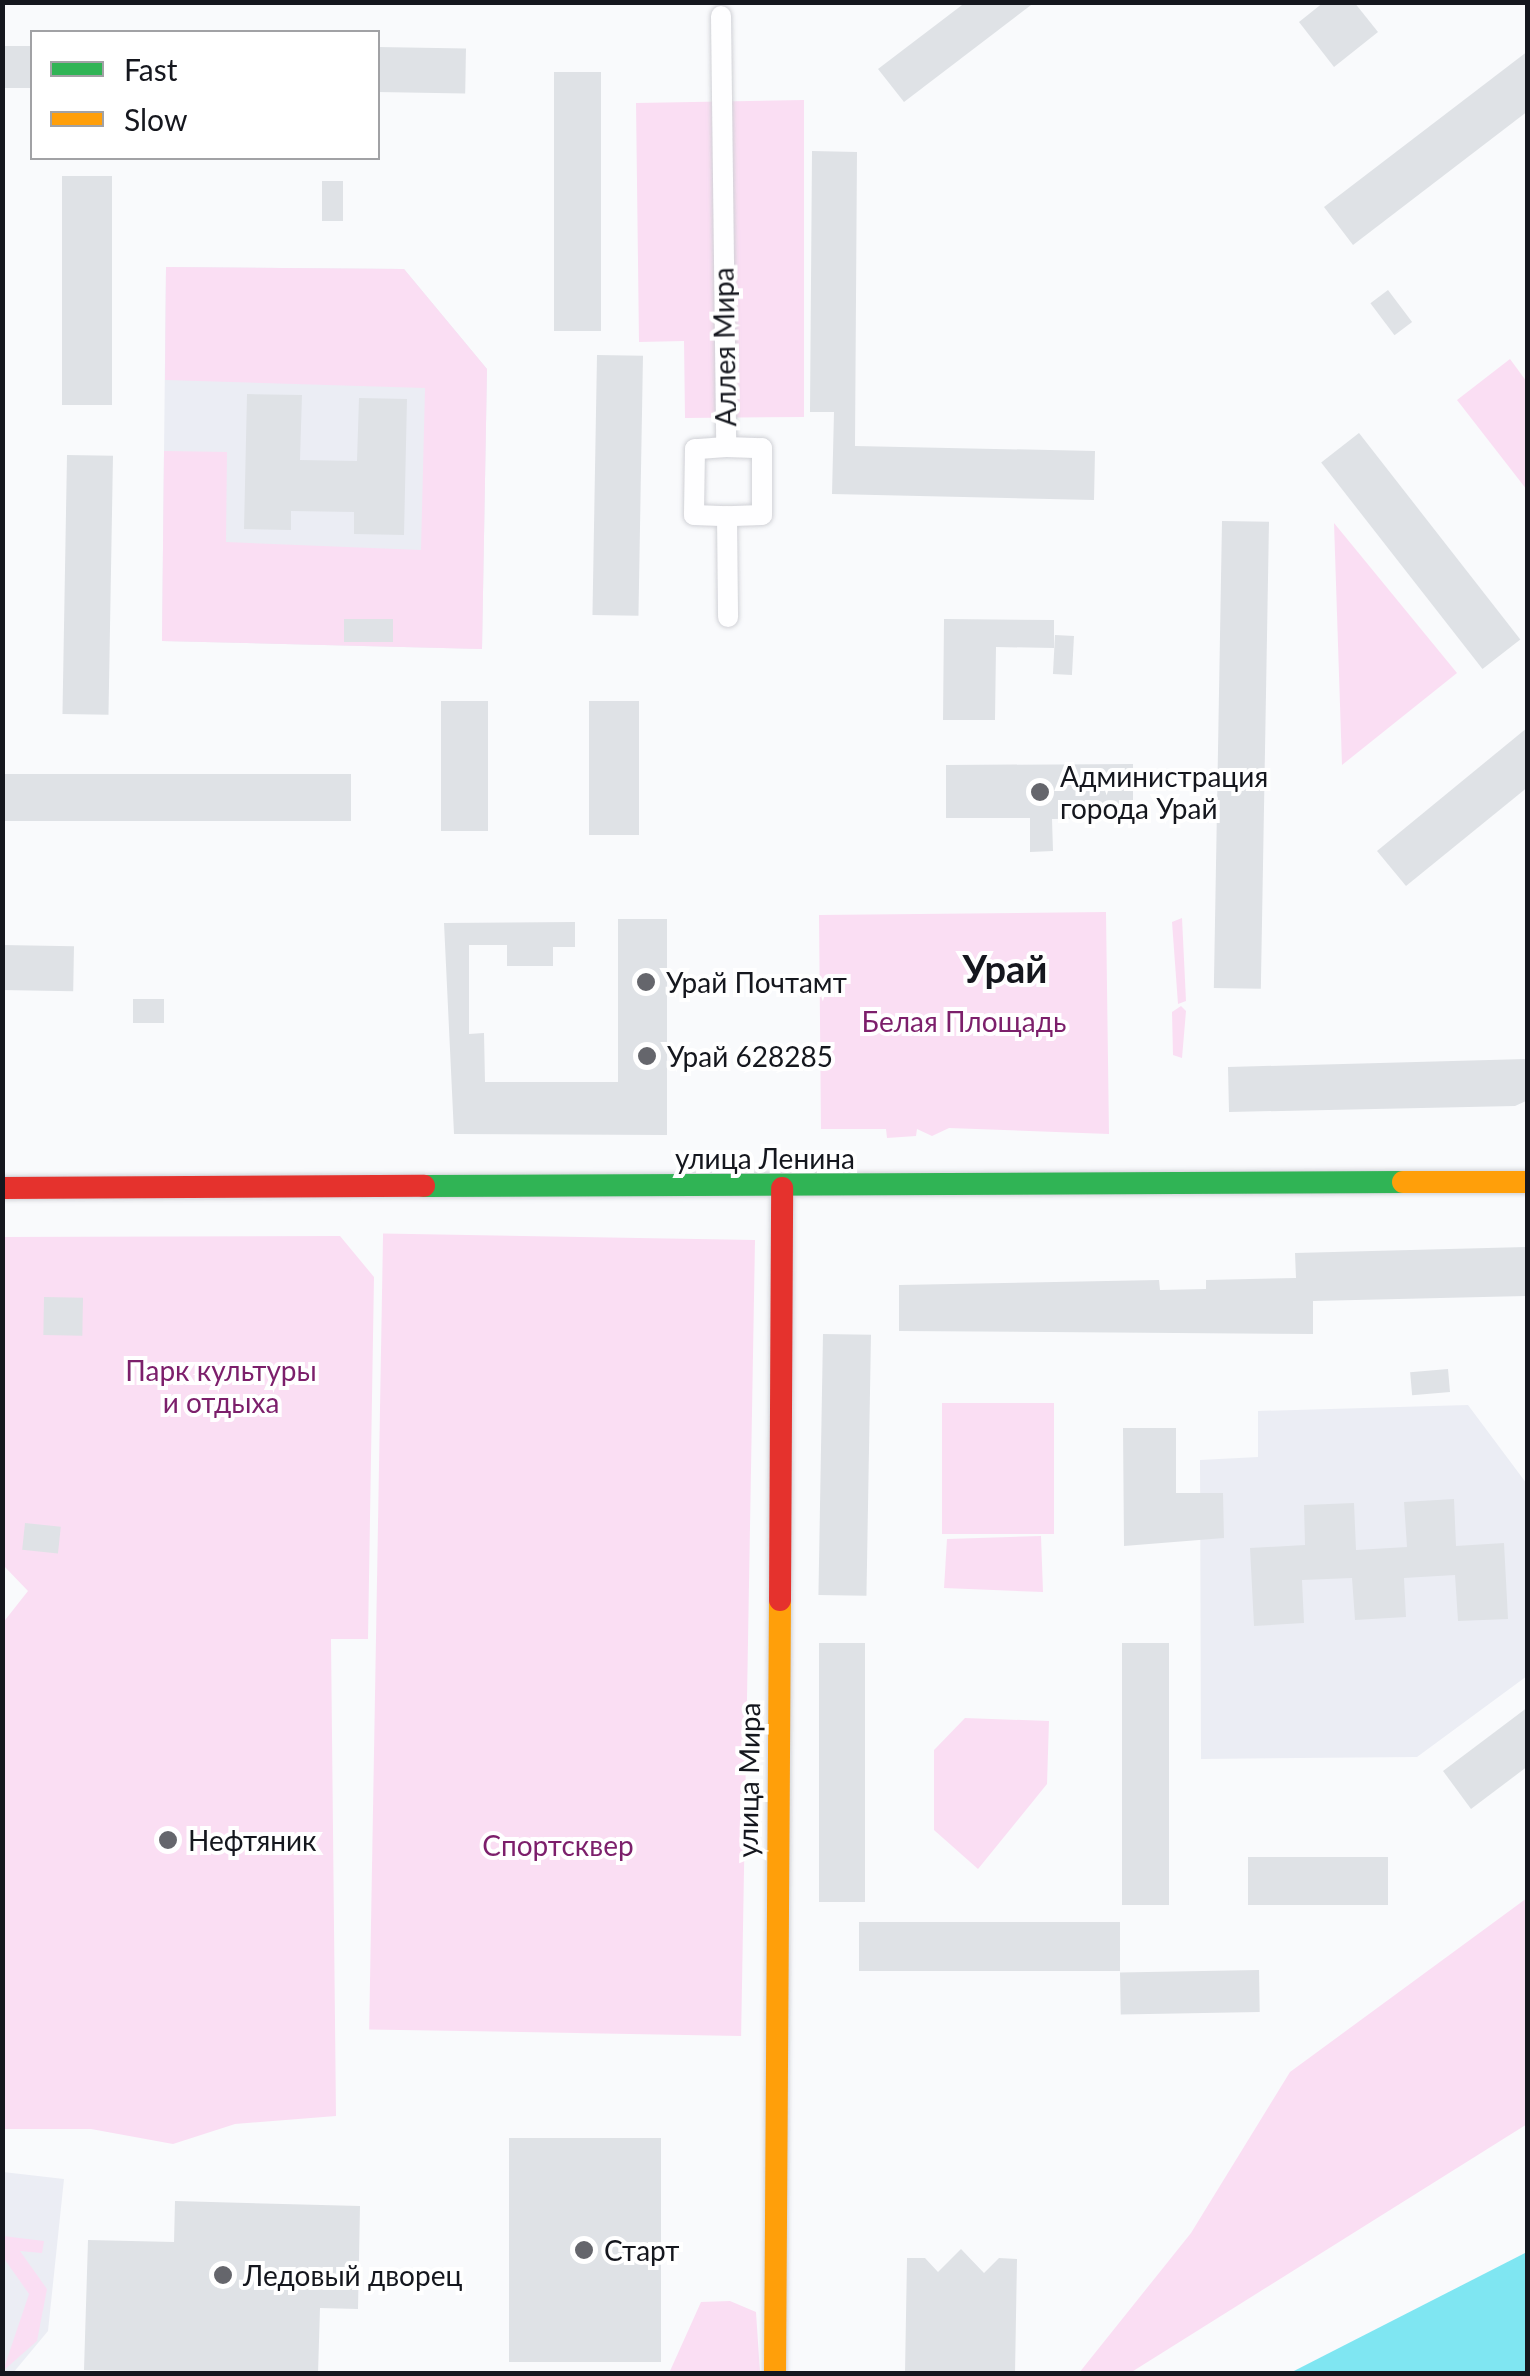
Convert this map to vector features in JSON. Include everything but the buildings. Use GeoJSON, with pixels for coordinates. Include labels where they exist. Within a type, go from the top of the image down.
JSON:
{"type":"FeatureCollection","features":[{"type":"Feature","properties":{"kind":"main road","name":"улица Ленина"},"geometry":{"type":"LineString","coordinates":[[2,1188],[782,1188],[1528,1182]]}},
{"type":"Feature","properties":{"kind":"main road","name":"улица Мира"},"geometry":{"type":"LineString","coordinates":[[775,2374],[782,1188]]}},
{"type":"Feature","properties":{"kind":"street","name":"Аллея Мира"},"geometry":{"type":"LineString","coordinates":[[721,16],[726,448]]}},
{"type":"Feature","properties":{"kind":"street","name":"Аллея Мира"},"geometry":{"type":"LineString","coordinates":[[726,448],[762,448],[762,515],[694,515],[695,449],[726,448]]}},
{"type":"Feature","properties":{"kind":"street"},"geometry":{"type":"LineString","coordinates":[[727,516],[728,617]]}},
{"type":"Feature","properties":{"kind":"shaded area"},"geometry":{"type":"Polygon","coordinates":[[[166,267],[404,269],[487,369],[482,649],[162,641],[166,267]]]}},
{"type":"Feature","properties":{"kind":"shaded area"},"geometry":{"type":"Polygon","coordinates":[[[1468,1405],[1527,1484],[1527,1676],[1417,1757],[1201,1759],[1200,1460],[1258,1457],[1258,1411],[1468,1405]]]}},
{"type":"Feature","properties":{"kind":"shaded area"},"geometry":{"type":"Polygon","coordinates":[[[3,2172],[64,2179],[48,2331],[13,2373],[3,2374],[3,2172]]]}},
{"type":"Feature","properties":{"kind":"green space"},"geometry":{"type":"Polygon","coordinates":[[[804,100],[804,417],[685,418],[684,341],[639,342],[636,103],[804,100]]]}},
{"type":"Feature","properties":{"kind":"green space"},"geometry":{"type":"Polygon","coordinates":[[[166,267],[404,269],[487,369],[482,649],[162,641],[164,451],[227,452],[226,542],[421,550],[425,388],[165,380],[166,267]]]}},
{"type":"Feature","properties":{"kind":"green space"},"geometry":{"type":"Polygon","coordinates":[[[1510,359],[1527,382],[1527,490],[1457,400],[1510,359]]]}},
{"type":"Feature","properties":{"kind":"green space"},"geometry":{"type":"Polygon","coordinates":[[[1334,523],[1457,673],[1342,765],[1334,523]]]}},
{"type":"Feature","properties":{"kind":"green space","name":"Белая Площадь"},"geometry":{"type":"Polygon","coordinates":[[[1106,912],[1109,1134],[949,1128],[932,1136],[917,1129],[916,1136],[887,1138],[886,1129],[821,1129],[819,915],[1106,912]]]}},
{"type":"Feature","properties":{"kind":"green space"},"geometry":{"type":"Polygon","coordinates":[[[1182,918],[1186,1001],[1178,1004],[1172,922],[1182,918]]]}},
{"type":"Feature","properties":{"kind":"green space"},"geometry":{"type":"Polygon","coordinates":[[[1181,1006],[1186,1011],[1182,1058],[1173,1055],[1172,1012],[1181,1006]]]}},
{"type":"Feature","properties":{"kind":"green space","name":"Спортсквер"},"geometry":{"type":"Polygon","coordinates":[[[383,1234],[755,1240],[741,2036],[369,2029],[383,1234]]]}},
{"type":"Feature","properties":{"kind":"green space","name":"Нефтяник"},"geometry":{"type":"Polygon","coordinates":[[[340,1236],[374,1277],[368,1639],[331,1639],[336,2116],[235,2124],[173,2144],[91,2129],[3,2129],[2,1624],[28,1591],[3,1565],[3,1237],[340,1236]]]}},
{"type":"Feature","properties":{"kind":"green space"},"geometry":{"type":"Polygon","coordinates":[[[942,1403],[1054,1403],[1054,1534],[942,1534],[942,1403]]]}},
{"type":"Feature","properties":{"kind":"green space"},"geometry":{"type":"Polygon","coordinates":[[[1041,1536],[1043,1592],[944,1588],[947,1539],[1041,1536]]]}},
{"type":"Feature","properties":{"kind":"green space"},"geometry":{"type":"Polygon","coordinates":[[[965,1718],[1049,1721],[1047,1784],[978,1869],[934,1830],[934,1750],[965,1718]]]}},
{"type":"Feature","properties":{"kind":"green space"},"geometry":{"type":"Polygon","coordinates":[[[1527,1898],[1527,2124],[1130,2373],[1079,2373],[1191,2233],[1290,2072],[1527,1898]]]}},
{"type":"Feature","properties":{"kind":"green space"},"geometry":{"type":"Polygon","coordinates":[[[3,2236],[44,2241],[42,2253],[20,2251],[47,2289],[37,2341],[3,2371],[29,2294],[3,2257],[3,2236]]]}},
{"type":"Feature","properties":{"kind":"green space"},"geometry":{"type":"Polygon","coordinates":[[[730,2301],[756,2312],[760,2373],[595,2373],[670,2371],[701,2302],[730,2301]]]}},
{"type":"Feature","properties":{"kind":"water"},"geometry":{"type":"Polygon","coordinates":[[[1527,2252],[1527,2373],[1290,2373],[1527,2252]]]}},
{"type":"Feature","properties":{"kind":"traffic: fast"},"geometry":{"type":"LineString","coordinates":[[424,1186],[1403,1182]]}},
{"type":"Feature","properties":{"kind":"traffic: slow"},"geometry":{"type":"LineString","coordinates":[[1403,1182],[1528,1182]]}},
{"type":"Feature","properties":{"kind":"traffic: slow"},"geometry":{"type":"LineString","coordinates":[[775,2374],[780,1600]]}},
{"type":"Feature","properties":{"kind":"traffic: jam"},"geometry":{"type":"LineString","coordinates":[[2,1188],[424,1186]]}},
{"type":"Feature","properties":{"kind":"traffic: jam"},"geometry":{"type":"LineString","coordinates":[[780,1600],[782,1188]]}},
{"type":"Feature","properties":{"kind":"place","name":"Администрация города Урай"},"geometry":{"type":"Point","coordinates":[1040,792]}},
{"type":"Feature","properties":{"kind":"place","name":"Урай Почтамт"},"geometry":{"type":"Point","coordinates":[646,982]}},
{"type":"Feature","properties":{"kind":"place","name":"Урай 628285"},"geometry":{"type":"Point","coordinates":[647,1056]}},
{"type":"Feature","properties":{"kind":"place","name":"Нефтяник"},"geometry":{"type":"Point","coordinates":[168,1840]}},
{"type":"Feature","properties":{"kind":"place","name":"Старт"},"geometry":{"type":"Point","coordinates":[584,2250]}},
{"type":"Feature","properties":{"kind":"place","name":"Ледовый дворец"},"geometry":{"type":"Point","coordinates":[223,2275]}},
{"type":"Feature","properties":{"kind":"district","name":"Урай"},"geometry":{"type":"Point","coordinates":[1005,969]}},
{"type":"Feature","properties":{"kind":"park label","name":"Парк культуры и отдыха"},"geometry":{"type":"Point","coordinates":[221,1386]}}]}
